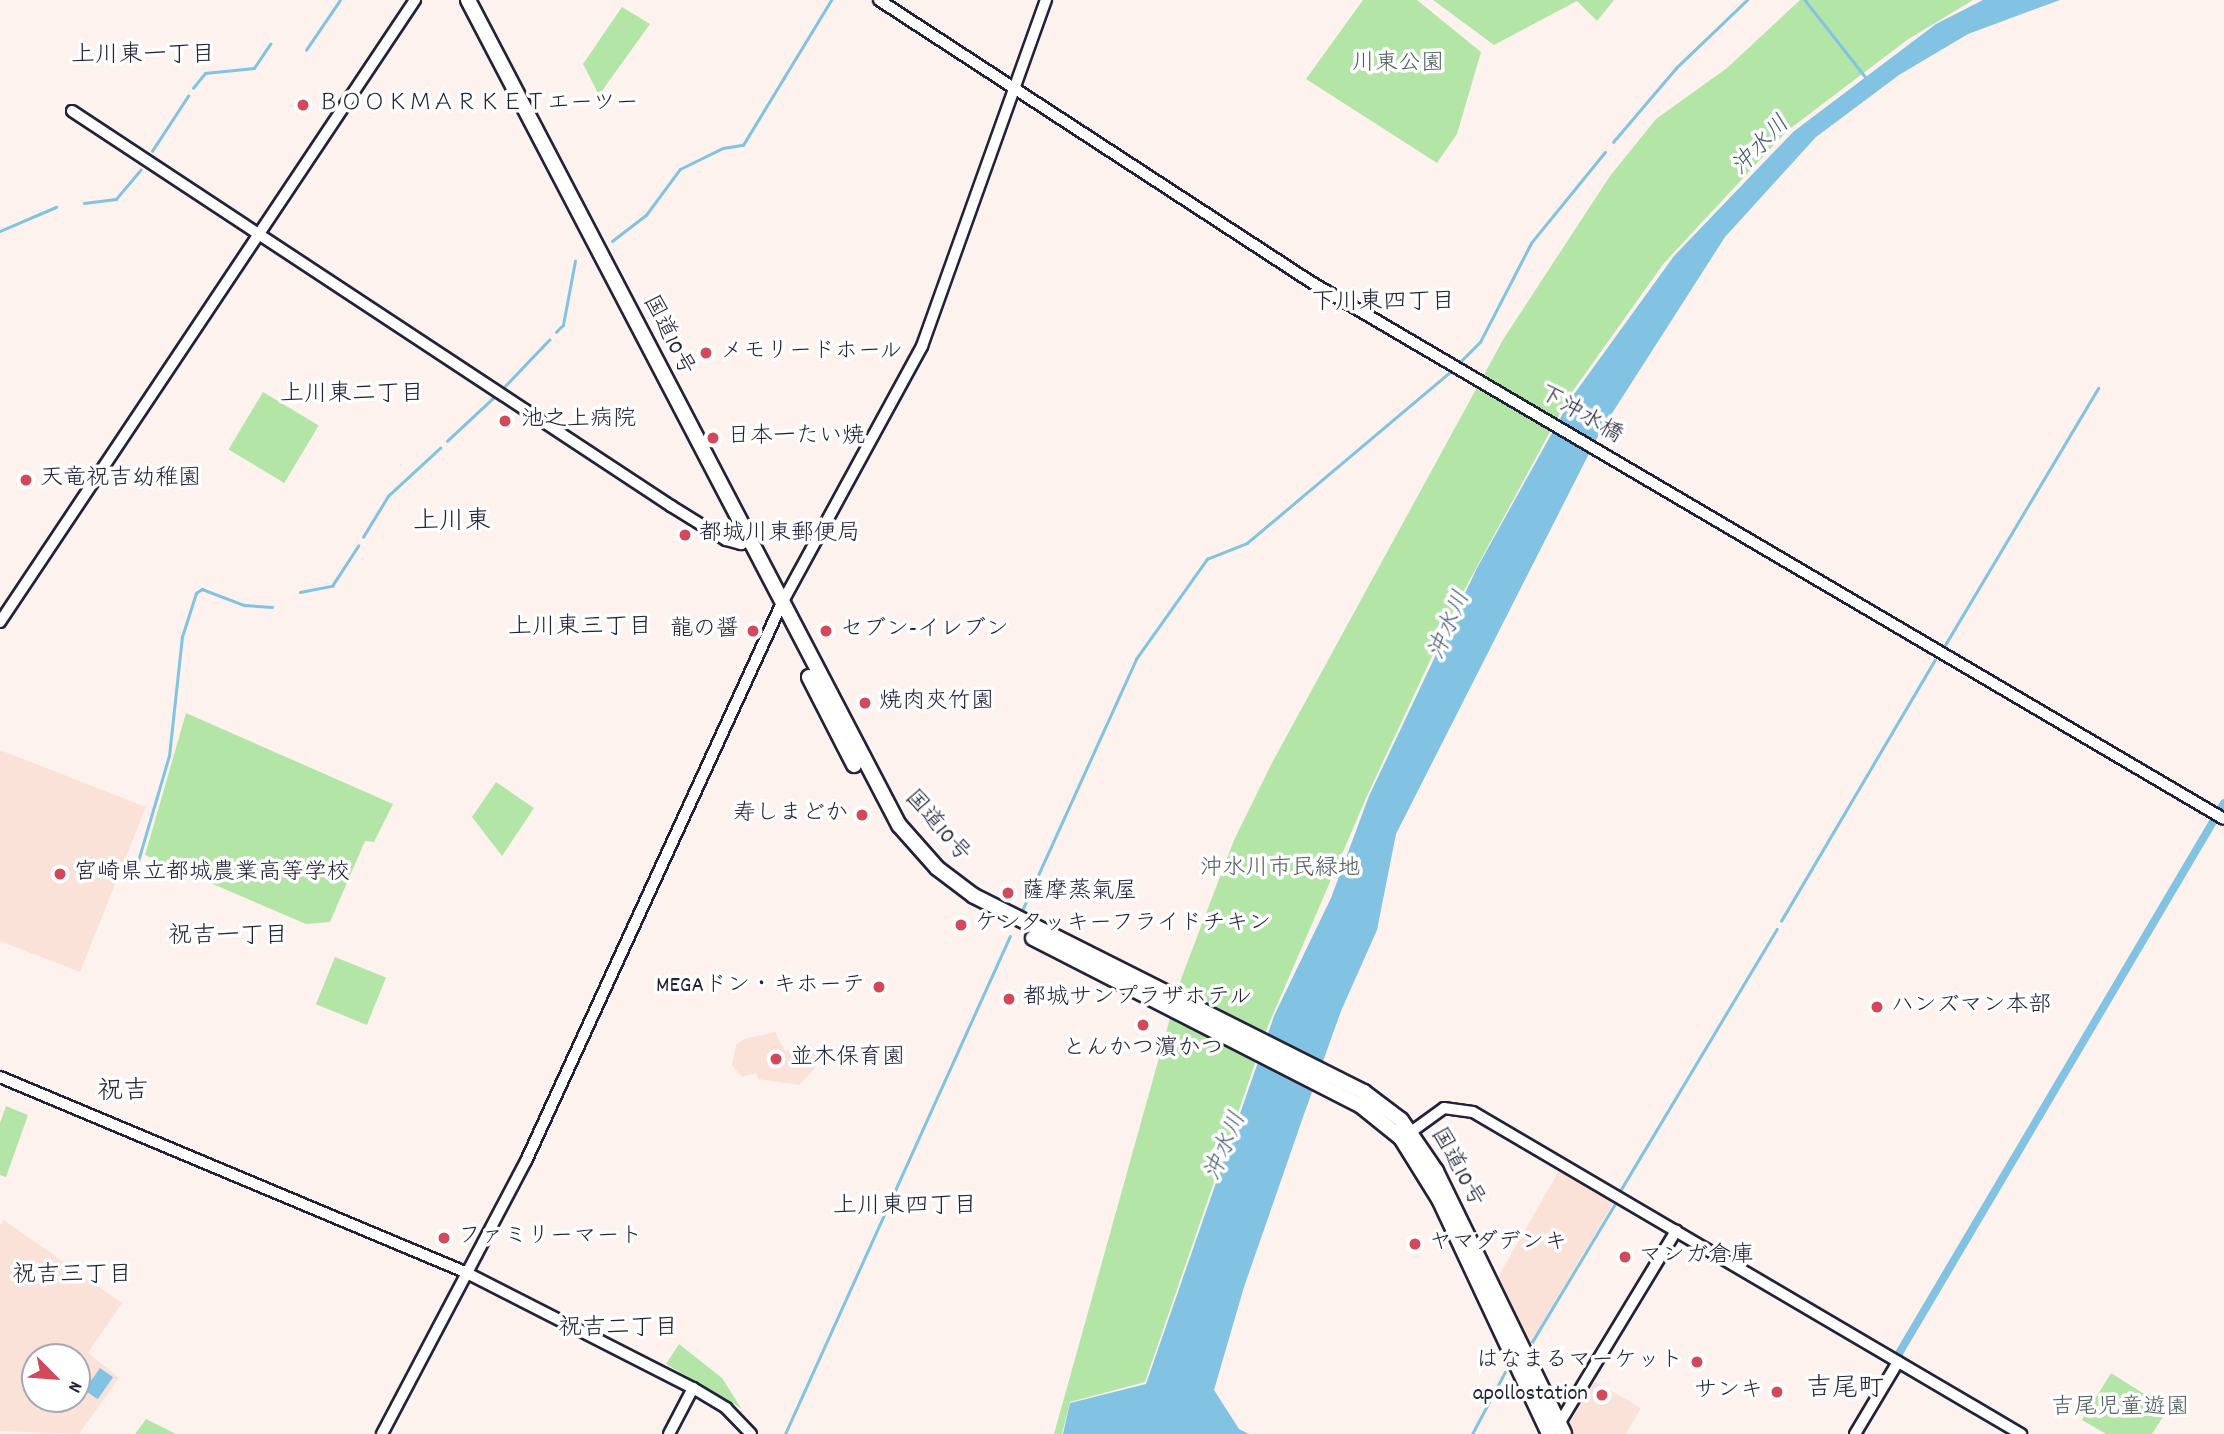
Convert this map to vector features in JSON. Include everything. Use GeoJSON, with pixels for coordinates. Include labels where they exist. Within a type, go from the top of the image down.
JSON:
{"type":"FeatureCollection","features":[{"type":"Feature","properties":{"kind":"highway","name":"国道10号"},"geometry":{"type":"LineString","coordinates":[[458,0],[780,609],[883,816],[927,870],[987,913],[1376,1099],[1406,1135],[1556,1432]]}},
{"type":"Feature","properties":{"kind":"highway","name":"国道10号"},"geometry":{"type":"LineString","coordinates":[[468,0],[745,542]]}},
{"type":"Feature","properties":{"kind":"highway","name":"国道10号"},"geometry":{"type":"LineString","coordinates":[[1176,1004],[1360,1105],[1406,1135]]}},
{"type":"Feature","properties":{"kind":"street"},"geometry":{"type":"LineString","coordinates":[[0,622],[261,235],[415,0]]}},
{"type":"Feature","properties":{"kind":"street","name":"下沖水橋"},"geometry":{"type":"LineString","coordinates":[[879,0],[1311,282],[2219,816]]}},
{"type":"Feature","properties":{"kind":"street"},"geometry":{"type":"LineString","coordinates":[[382,1434],[465,1272],[526,1161],[780,609],[922,346],[1046,0]]}},
{"type":"Feature","properties":{"kind":"street"},"geometry":{"type":"LineString","coordinates":[[72,111],[671,506],[726,540],[745,542]]}},
{"type":"Feature","properties":{"kind":"street"},"geometry":{"type":"LineString","coordinates":[[0,1077],[465,1272],[694,1388],[726,1408],[751,1434]]}},
{"type":"Feature","properties":{"kind":"street"},"geometry":{"type":"LineString","coordinates":[[1406,1135],[1444,1108],[1473,1112],[2021,1434]]}},
{"type":"Feature","properties":{"kind":"street"},"geometry":{"type":"LineString","coordinates":[[1556,1432],[1676,1231]]}},
{"type":"Feature","properties":{"kind":"street"},"geometry":{"type":"LineString","coordinates":[[1855,1434],[1898,1362]]}},
{"type":"Feature","properties":{"kind":"street"},"geometry":{"type":"LineString","coordinates":[[669,1434],[694,1388]]}},
{"type":"Feature","properties":{"kind":"shaded area","name":"宮崎県立都城農業高等学校"},"geometry":{"type":"Polygon","coordinates":[[[0,750],[146,807],[80,972],[0,941],[0,750]]]}},
{"type":"Feature","properties":{"kind":"shaded area","name":"並木保育園"},"geometry":{"type":"Polygon","coordinates":[[[775,1032],[785,1051],[819,1046],[815,1068],[799,1085],[758,1079],[756,1073],[742,1077],[732,1065],[736,1045],[744,1039],[775,1032]]]}},
{"type":"Feature","properties":{"kind":"shaded area"},"geometry":{"type":"Polygon","coordinates":[[[1560,1169],[1614,1202],[1529,1345],[1498,1277],[1560,1169]]]}},
{"type":"Feature","properties":{"kind":"shaded area"},"geometry":{"type":"Polygon","coordinates":[[[4,1220],[122,1303],[91,1349],[91,1343],[21,1343],[21,1413],[91,1413],[91,1355],[119,1378],[79,1434],[0,1431],[0,1225],[4,1220]]]}},
{"type":"Feature","properties":{"kind":"shaded area","name":"apollostation"},"geometry":{"type":"Polygon","coordinates":[[[1594,1381],[1641,1408],[1626,1434],[1572,1434],[1568,1426],[1594,1381]]]}},
{"type":"Feature","properties":{"kind":"green space","name":"川東公園"},"geometry":{"type":"Polygon","coordinates":[[[1363,0],[1417,0],[1481,52],[1457,134],[1437,163],[1306,79],[1363,0]]]}},
{"type":"Feature","properties":{"kind":"green space"},"geometry":{"type":"Polygon","coordinates":[[[1433,0],[1614,0],[1597,21],[1577,1],[1494,45],[1433,0]]]}},
{"type":"Feature","properties":{"kind":"green space","name":"沖水川市民緑地"},"geometry":{"type":"Polygon","coordinates":[[[1800,0],[1973,0],[1907,40],[1787,131],[1664,263],[1570,395],[1455,607],[1367,796],[1268,1026],[1145,1382],[1070,1402],[1062,1434],[1054,1434],[1181,979],[1234,840],[1273,761],[1504,338],[1610,176],[1656,119],[1727,68],[1800,0]]]}},
{"type":"Feature","properties":{"kind":"green space"},"geometry":{"type":"Polygon","coordinates":[[[622,7],[650,24],[599,95],[583,64],[622,7]]]}},
{"type":"Feature","properties":{"kind":"green space"},"geometry":{"type":"Polygon","coordinates":[[[263,392],[319,425],[284,483],[228,449],[263,392]]]}},
{"type":"Feature","properties":{"kind":"green space"},"geometry":{"type":"Polygon","coordinates":[[[186,713],[393,804],[374,842],[365,841],[330,922],[306,924],[145,855],[186,713]]]}},
{"type":"Feature","properties":{"kind":"green space"},"geometry":{"type":"Polygon","coordinates":[[[496,782],[534,808],[502,856],[472,817],[496,782]]]}},
{"type":"Feature","properties":{"kind":"green space"},"geometry":{"type":"Polygon","coordinates":[[[335,957],[386,978],[367,1025],[316,1004],[335,957]]]}},
{"type":"Feature","properties":{"kind":"green space"},"geometry":{"type":"Polygon","coordinates":[[[6,1106],[28,1115],[6,1177],[0,1175],[0,1123],[6,1106]]]}},
{"type":"Feature","properties":{"kind":"green space"},"geometry":{"type":"Polygon","coordinates":[[[679,1344],[722,1378],[741,1408],[666,1364],[679,1344]]]}},
{"type":"Feature","properties":{"kind":"green space","name":"吉尾児童遊園"},"geometry":{"type":"Polygon","coordinates":[[[2111,1373],[2168,1409],[2152,1434],[2106,1434],[2082,1420],[2111,1373]]]}},
{"type":"Feature","properties":{"kind":"green space"},"geometry":{"type":"Polygon","coordinates":[[[146,1419],[176,1434],[135,1434],[146,1419]]]}},
{"type":"Feature","properties":{"kind":"water","name":"沖水川"},"geometry":{"type":"Polygon","coordinates":[[[1983,0],[2060,0],[1968,34],[1899,75],[1816,137],[1725,237],[1600,432],[1396,834],[1377,930],[1341,1011],[1302,1120],[1244,1287],[1214,1390],[1239,1429],[1249,1434],[1063,1434],[1070,1403],[1146,1384],[1274,1016],[1331,898],[1369,796],[1477,568],[1572,397],[1674,256],[1793,132],[1936,24],[1983,0]]]}},
{"type":"Feature","properties":{"kind":"water"},"geometry":{"type":"Polygon","coordinates":[[[100,1368],[113,1377],[98,1399],[91,1395],[91,1381],[100,1368]]]}},
{"type":"Feature","properties":{"kind":"waterway"},"geometry":{"type":"LineString","coordinates":[[306,50],[340,0]]}},
{"type":"Feature","properties":{"kind":"waterway"},"geometry":{"type":"LineString","coordinates":[[612,241],[646,215],[680,169],[723,148],[743,145],[831,0]]}},
{"type":"Feature","properties":{"kind":"waterway"},"geometry":{"type":"LineString","coordinates":[[1613,142],[1676,68],[1747,0]]}},
{"type":"Feature","properties":{"kind":"waterway"},"geometry":{"type":"LineString","coordinates":[[1805,0],[1868,80]]}},
{"type":"Feature","properties":{"kind":"waterway"},"geometry":{"type":"LineString","coordinates":[[193,88],[205,73],[254,68],[270,44]]}},
{"type":"Feature","properties":{"kind":"waterway"},"geometry":{"type":"LineString","coordinates":[[152,151],[188,96]]}},
{"type":"Feature","properties":{"kind":"waterway"},"geometry":{"type":"LineString","coordinates":[[1460,362],[1480,342],[1531,243],[1605,152]]}},
{"type":"Feature","properties":{"kind":"waterway"},"geometry":{"type":"LineString","coordinates":[[84,203],[116,199],[140,170]]}},
{"type":"Feature","properties":{"kind":"waterway"},"geometry":{"type":"LineString","coordinates":[[0,231],[56,207]]}},
{"type":"Feature","properties":{"kind":"waterway"},"geometry":{"type":"LineString","coordinates":[[556,332],[563,325],[575,261]]}},
{"type":"Feature","properties":{"kind":"waterway"},"geometry":{"type":"LineString","coordinates":[[505,386],[549,340]]}},
{"type":"Feature","properties":{"kind":"waterway"},"geometry":{"type":"LineString","coordinates":[[1020,915],[1136,659],[1207,559],[1247,543],[1450,372]]}},
{"type":"Feature","properties":{"kind":"waterway"},"geometry":{"type":"LineString","coordinates":[[1945,645],[2098,388]]}},
{"type":"Feature","properties":{"kind":"waterway"},"geometry":{"type":"LineString","coordinates":[[447,441],[493,398]]}},
{"type":"Feature","properties":{"kind":"waterway"},"geometry":{"type":"LineString","coordinates":[[363,537],[388,496],[440,448]]}},
{"type":"Feature","properties":{"kind":"waterway"},"geometry":{"type":"LineString","coordinates":[[300,592],[332,586],[358,546]]}},
{"type":"Feature","properties":{"kind":"waterway"},"geometry":{"type":"LineString","coordinates":[[138,861],[169,756],[182,637],[196,593],[202,589],[244,605],[272,607]]}},
{"type":"Feature","properties":{"kind":"waterway"},"geometry":{"type":"LineString","coordinates":[[1781,921],[1935,660]]}},
{"type":"Feature","properties":{"kind":"waterway"},"geometry":{"type":"LineString","coordinates":[[1898,1355],[2224,803]]}},
{"type":"Feature","properties":{"kind":"waterway"},"geometry":{"type":"LineString","coordinates":[[1620,1191],[1777,929]]}},
{"type":"Feature","properties":{"kind":"waterway"},"geometry":{"type":"LineString","coordinates":[[785,1434],[1010,936]]}},
{"type":"Feature","properties":{"kind":"waterway"},"geometry":{"type":"LineString","coordinates":[[1532,1342],[1615,1204]]}},
{"type":"Feature","properties":{"kind":"waterway"},"geometry":{"type":"LineString","coordinates":[[1472,1434],[1505,1372]]}},
{"type":"Feature","properties":{"kind":"place","name":"ＢＯＯＫＭＡＲＫＥＴエーツー"},"geometry":{"type":"Point","coordinates":[303,105]}},
{"type":"Feature","properties":{"kind":"place","name":"メモリードホール"},"geometry":{"type":"Point","coordinates":[706,353]}},
{"type":"Feature","properties":{"kind":"place","name":"池之上病院"},"geometry":{"type":"Point","coordinates":[505,421]}},
{"type":"Feature","properties":{"kind":"place","name":"日本一たい焼"},"geometry":{"type":"Point","coordinates":[713,438]}},
{"type":"Feature","properties":{"kind":"place","name":"天竜祝吉幼稚園"},"geometry":{"type":"Point","coordinates":[26,480]}},
{"type":"Feature","properties":{"kind":"place","name":"都城川東郵便局"},"geometry":{"type":"Point","coordinates":[685,535]}},
{"type":"Feature","properties":{"kind":"place","name":"龍の醤"},"geometry":{"type":"Point","coordinates":[753,631]}},
{"type":"Feature","properties":{"kind":"place","name":"セブン-イレブン"},"geometry":{"type":"Point","coordinates":[826,631]}},
{"type":"Feature","properties":{"kind":"place","name":"焼肉夾竹園"},"geometry":{"type":"Point","coordinates":[865,703]}},
{"type":"Feature","properties":{"kind":"place","name":"寿しまどか"},"geometry":{"type":"Point","coordinates":[862,815]}},
{"type":"Feature","properties":{"kind":"place","name":"宮崎県立都城農業高等学校"},"geometry":{"type":"Point","coordinates":[60,874]}},
{"type":"Feature","properties":{"kind":"place","name":"薩摩蒸氣屋"},"geometry":{"type":"Point","coordinates":[1008,893]}},
{"type":"Feature","properties":{"kind":"place","name":"ケンタッキーフライドチキン"},"geometry":{"type":"Point","coordinates":[961,925]}},
{"type":"Feature","properties":{"kind":"place","name":"MEGAドン・キホーテ"},"geometry":{"type":"Point","coordinates":[879,987]}},
{"type":"Feature","properties":{"kind":"place","name":"都城サンプラザホテル"},"geometry":{"type":"Point","coordinates":[1009,999]}},
{"type":"Feature","properties":{"kind":"place","name":"ハンズマン本部"},"geometry":{"type":"Point","coordinates":[1877,1007]}},
{"type":"Feature","properties":{"kind":"place","name":"とんかつ濵かつ"},"geometry":{"type":"Point","coordinates":[1143,1025]}},
{"type":"Feature","properties":{"kind":"place","name":"並木保育園"},"geometry":{"type":"Point","coordinates":[776,1059]}},
{"type":"Feature","properties":{"kind":"place","name":"ファミリーマート"},"geometry":{"type":"Point","coordinates":[444,1238]}},
{"type":"Feature","properties":{"kind":"place","name":"ヤマダデンキ"},"geometry":{"type":"Point","coordinates":[1415,1244]}},
{"type":"Feature","properties":{"kind":"place","name":"マンガ倉庫"},"geometry":{"type":"Point","coordinates":[1625,1257]}},
{"type":"Feature","properties":{"kind":"place","name":"はなまるマーケット"},"geometry":{"type":"Point","coordinates":[1697,1362]}},
{"type":"Feature","properties":{"kind":"place","name":"サンキ"},"geometry":{"type":"Point","coordinates":[1777,1392]}},
{"type":"Feature","properties":{"kind":"place","name":"apollostation"},"geometry":{"type":"Point","coordinates":[1602,1395]}},
{"type":"Feature","properties":{"kind":"district","name":"上川東一丁目"},"geometry":{"type":"Point","coordinates":[143,57]}},
{"type":"Feature","properties":{"kind":"district","name":"下川東四丁目"},"geometry":{"type":"Point","coordinates":[1383,304]}},
{"type":"Feature","properties":{"kind":"district","name":"上川東二丁目"},"geometry":{"type":"Point","coordinates":[352,396]}},
{"type":"Feature","properties":{"kind":"district","name":"上川東"},"geometry":{"type":"Point","coordinates":[452,523]}},
{"type":"Feature","properties":{"kind":"district","name":"上川東三丁目"},"geometry":{"type":"Point","coordinates":[580,629]}},
{"type":"Feature","properties":{"kind":"district","name":"祝吉一丁目"},"geometry":{"type":"Point","coordinates":[228,938]}},
{"type":"Feature","properties":{"kind":"district","name":"祝吉"},"geometry":{"type":"Point","coordinates":[123,1093]}},
{"type":"Feature","properties":{"kind":"district","name":"上川東四丁目"},"geometry":{"type":"Point","coordinates":[905,1208]}},
{"type":"Feature","properties":{"kind":"district","name":"祝吉三丁目"},"geometry":{"type":"Point","coordinates":[72,1277]}},
{"type":"Feature","properties":{"kind":"district","name":"祝吉二丁目"},"geometry":{"type":"Point","coordinates":[618,1330]}},
{"type":"Feature","properties":{"kind":"district","name":"吉尾町"},"geometry":{"type":"Point","coordinates":[1845,1390]}}]}
